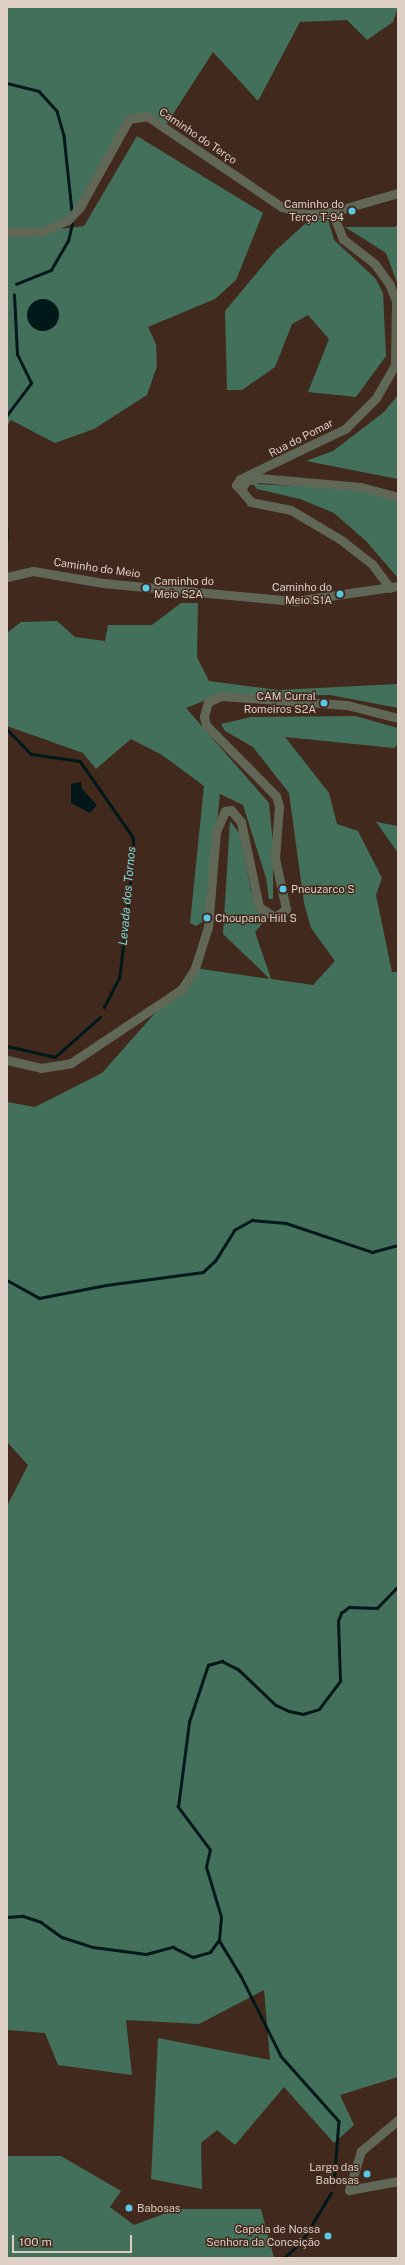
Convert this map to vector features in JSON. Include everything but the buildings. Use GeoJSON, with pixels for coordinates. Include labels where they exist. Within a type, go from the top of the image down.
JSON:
{"type":"FeatureCollection","features":[{"type":"Feature","properties":{"kind":"street","name":"Caminho do Terço"},"geometry":{"type":"LineString","coordinates":[[7,232],[42,232],[68,220],[80,207],[129,119],[147,116],[282,208],[307,214],[332,212],[398,193]]}},
{"type":"Feature","properties":{"kind":"street","name":"Rua do Pomar"},"geometry":{"type":"LineString","coordinates":[[241,490],[236,485],[240,479],[345,429],[376,398],[395,365],[396,301],[390,285],[375,264],[342,239],[332,212]]}},
{"type":"Feature","properties":{"kind":"street"},"geometry":{"type":"LineString","coordinates":[[394,587],[372,564],[343,541],[291,510],[251,502],[241,490],[246,481],[259,478],[361,487],[398,497]]}},
{"type":"Feature","properties":{"kind":"street","name":"Caminho do Meio"},"geometry":{"type":"LineString","coordinates":[[7,577],[33,571],[103,583],[295,601],[394,587]]}},
{"type":"Feature","properties":{"kind":"street"},"geometry":{"type":"LineString","coordinates":[[7,1060],[41,1068],[72,1063],[182,989],[195,968],[208,927],[216,832],[225,811],[231,810],[241,822],[259,907],[275,918],[286,909],[275,858],[279,806],[276,796],[206,725],[204,716],[208,702],[222,696],[347,705],[398,718]]}},
{"type":"Feature","properties":{"kind":"street"},"geometry":{"type":"LineString","coordinates":[[398,2120],[361,2151],[349,2190],[398,2181]]}},
{"type":"Feature","properties":{"kind":"green space"},"geometry":{"type":"Polygon","coordinates":[[[7,7],[398,7],[393,22],[367,40],[347,20],[300,22],[258,101],[213,52],[164,128],[147,116],[129,119],[80,207],[45,231],[84,226],[137,136],[263,213],[236,280],[215,299],[148,327],[156,344],[157,366],[147,395],[94,429],[55,443],[11,420],[7,426],[7,7]]]}},
{"type":"Feature","properties":{"kind":"green space"},"geometry":{"type":"Polygon","coordinates":[[[327,216],[334,240],[376,279],[383,293],[386,356],[356,397],[308,392],[329,339],[308,315],[292,324],[275,367],[242,390],[227,390],[225,311],[275,251],[306,223],[327,216]]]}},
{"type":"Feature","properties":{"kind":"green space"},"geometry":{"type":"Polygon","coordinates":[[[398,224],[398,285],[386,253],[345,227],[395,227],[398,224]]]}},
{"type":"Feature","properties":{"kind":"green space"},"geometry":{"type":"Polygon","coordinates":[[[398,395],[398,479],[306,461],[333,451],[384,412],[398,395]]]}},
{"type":"Feature","properties":{"kind":"green space"},"geometry":{"type":"Polygon","coordinates":[[[253,484],[360,489],[398,500],[398,578],[366,541],[334,513],[300,499],[257,489],[253,484]]]}},
{"type":"Feature","properties":{"kind":"green space"},"geometry":{"type":"Polygon","coordinates":[[[181,603],[198,603],[197,657],[209,681],[278,690],[398,684],[398,708],[330,695],[211,698],[186,708],[269,803],[273,844],[273,899],[269,899],[266,878],[243,805],[220,794],[207,919],[196,926],[190,923],[204,786],[162,755],[131,739],[96,769],[83,753],[7,726],[7,633],[21,622],[57,621],[75,637],[105,641],[108,625],[152,625],[181,603]]]}},
{"type":"Feature","properties":{"kind":"green space"},"geometry":{"type":"Polygon","coordinates":[[[355,716],[398,728],[398,744],[394,748],[285,737],[329,793],[337,824],[358,831],[382,878],[376,895],[392,972],[398,972],[398,2077],[340,2095],[354,2125],[334,2143],[284,2087],[235,2145],[217,2130],[201,2143],[202,2189],[151,2179],[158,2038],[270,2060],[264,1990],[199,2024],[126,2020],[132,2075],[58,2065],[45,2033],[7,2030],[7,1506],[28,1465],[7,1442],[7,1102],[35,1107],[102,1073],[195,968],[270,979],[223,934],[230,821],[240,834],[251,891],[264,922],[255,932],[271,979],[313,985],[335,961],[311,928],[304,903],[289,793],[253,747],[225,731],[221,724],[251,717],[355,716]]]}},
{"type":"Feature","properties":{"kind":"green space"},"geometry":{"type":"Polygon","coordinates":[[[376,822],[398,826],[398,853],[376,822]]]}},
{"type":"Feature","properties":{"kind":"green space"},"geometry":{"type":"Polygon","coordinates":[[[7,2139],[8,2156],[61,2156],[121,2191],[110,2207],[134,2225],[177,2209],[261,2209],[274,2258],[7,2258],[7,2139]]]}},
{"type":"Feature","properties":{"kind":"water"},"geometry":{"type":"Polygon","coordinates":[[[40,299],[46,299],[55,303],[59,315],[55,327],[46,331],[40,331],[31,327],[27,318],[27,312],[31,303],[40,299]]]}},
{"type":"Feature","properties":{"kind":"water"},"geometry":{"type":"Polygon","coordinates":[[[81,782],[82,789],[97,805],[90,813],[71,803],[71,784],[81,782]]]}},
{"type":"Feature","properties":{"kind":"waterway","name":"Levada dos Tornos"},"geometry":{"type":"LineString","coordinates":[[7,83],[39,91],[57,111],[64,136],[72,211]]}},
{"type":"Feature","properties":{"kind":"waterway","name":"Levada dos Tornos"},"geometry":{"type":"LineString","coordinates":[[16,284],[51,270],[68,241],[72,223]]}},
{"type":"Feature","properties":{"kind":"waterway","name":"Levada dos Tornos"},"geometry":{"type":"LineString","coordinates":[[7,415],[31,383],[17,354],[14,295]]}},
{"type":"Feature","properties":{"kind":"waterway","name":"Levada dos Tornos"},"geometry":{"type":"LineString","coordinates":[[7,528],[7,539]]}},
{"type":"Feature","properties":{"kind":"waterway","name":"Levada dos Tornos"},"geometry":{"type":"LineString","coordinates":[[7,729],[31,754],[80,761],[133,837],[134,852],[120,977],[105,1007]]}},
{"type":"Feature","properties":{"kind":"waterway","name":"Levada dos Tornos"},"geometry":{"type":"LineString","coordinates":[[7,1046],[55,1057],[100,1017]]}},
{"type":"Feature","properties":{"kind":"waterway"},"geometry":{"type":"LineString","coordinates":[[7,1280],[39,1298],[106,1285],[203,1272],[215,1261],[234,1230],[252,1220],[286,1223],[372,1252],[398,1245]]}},
{"type":"Feature","properties":{"kind":"waterway"},"geometry":{"type":"LineString","coordinates":[[7,1917],[23,1916],[41,1922],[62,1937],[93,1947],[146,1954],[173,1947],[193,1957],[210,1952],[219,1940],[221,1917],[206,1867],[210,1850],[178,1807],[189,1722],[208,1665],[222,1661],[238,1669],[276,1705],[289,1711],[303,1714],[319,1709],[340,1681],[338,1621],[341,1613],[349,1607],[377,1608],[398,1586]]}},
{"type":"Feature","properties":{"kind":"waterway"},"geometry":{"type":"LineString","coordinates":[[219,1940],[241,1976],[281,2056],[339,2121],[334,2184]]}},
{"type":"Feature","properties":{"kind":"waterway"},"geometry":{"type":"LineString","coordinates":[[284,2258],[302,2241],[331,2193]]}},
{"type":"Feature","properties":{"kind":"place","name":"Caminho do Terço T-94"},"geometry":{"type":"Point","coordinates":[352,211]}},
{"type":"Feature","properties":{"kind":"place","name":"Caminho do Meio S2A"},"geometry":{"type":"Point","coordinates":[146,588]}},
{"type":"Feature","properties":{"kind":"place","name":"Caminho do Meio S1A"},"geometry":{"type":"Point","coordinates":[340,594]}},
{"type":"Feature","properties":{"kind":"place","name":"CAM Curral Romeiros S2A"},"geometry":{"type":"Point","coordinates":[324,703]}},
{"type":"Feature","properties":{"kind":"place","name":"Pneuzarco S"},"geometry":{"type":"Point","coordinates":[283,889]}},
{"type":"Feature","properties":{"kind":"place","name":"Choupana Hill S"},"geometry":{"type":"Point","coordinates":[207,918]}},
{"type":"Feature","properties":{"kind":"place","name":"Largo das Babosas"},"geometry":{"type":"Point","coordinates":[367,2174]}},
{"type":"Feature","properties":{"kind":"place","name":"Babosas"},"geometry":{"type":"Point","coordinates":[129,2208]}},
{"type":"Feature","properties":{"kind":"place","name":"Capela de Nossa Senhora da Conceição"},"geometry":{"type":"Point","coordinates":[328,2236]}}]}
